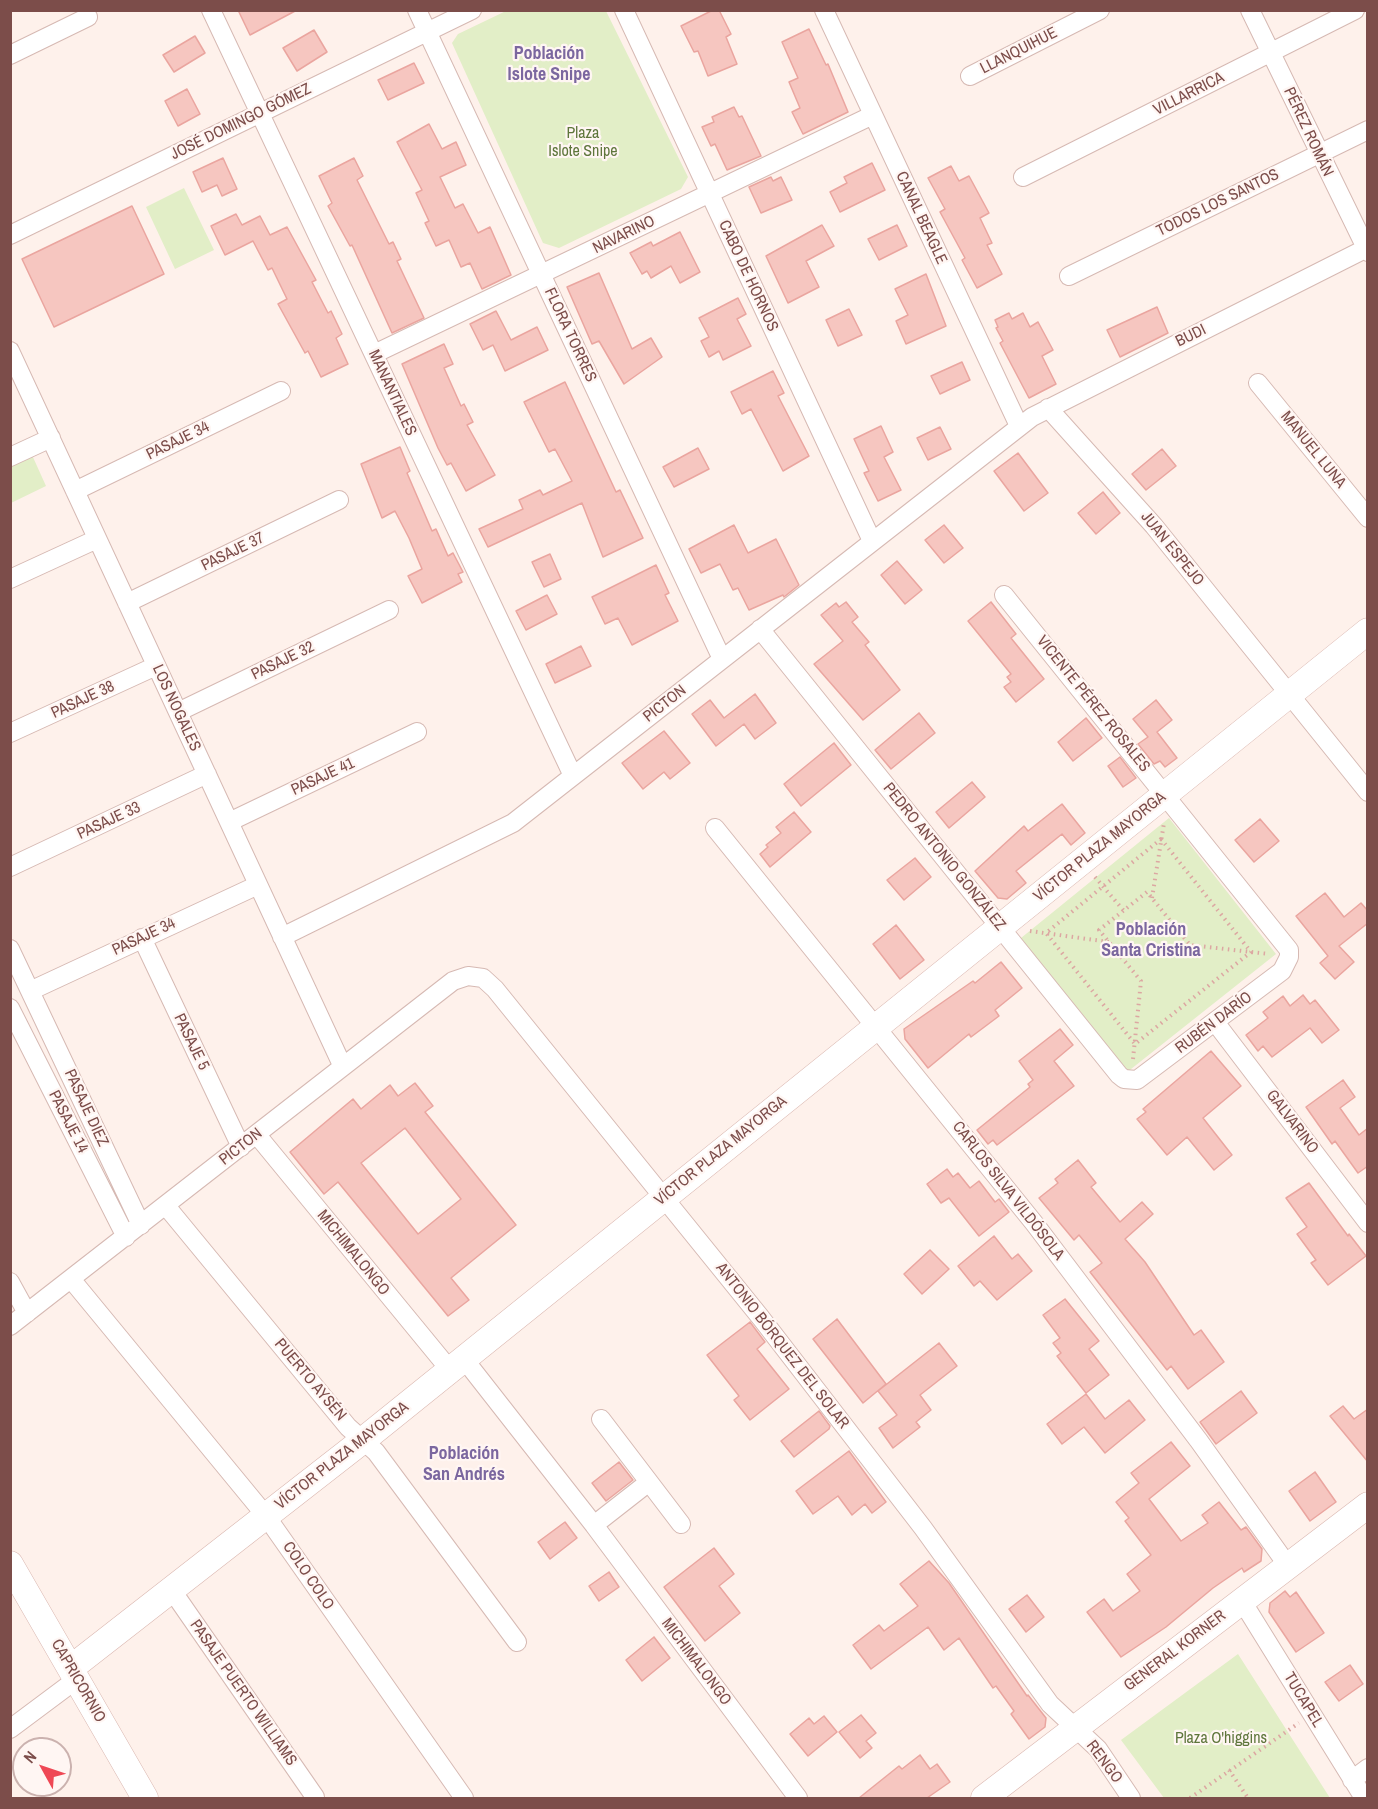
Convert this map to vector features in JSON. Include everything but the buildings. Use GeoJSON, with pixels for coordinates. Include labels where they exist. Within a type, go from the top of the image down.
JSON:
{"type":"FeatureCollection","features":[{"type":"Feature","properties":{"kind":"street","name":"MANANTIALES"},"geometry":{"type":"LineString","coordinates":[[211,10],[573,776]]}},
{"type":"Feature","properties":{"kind":"street","name":"FLORA TORRES"},"geometry":{"type":"LineString","coordinates":[[417,10],[722,659]]}},
{"type":"Feature","properties":{"kind":"street","name":"JOSÉ DOMINGO GÓMEZ"},"geometry":{"type":"LineString","coordinates":[[10,235],[472,10]]}},
{"type":"Feature","properties":{"kind":"street","name":"CABO DE HORNOS"},"geometry":{"type":"LineString","coordinates":[[624,10],[873,541]]}},
{"type":"Feature","properties":{"kind":"street","name":"CANAL BEAGLE"},"geometry":{"type":"LineString","coordinates":[[824,10],[1019,426]]}},
{"type":"Feature","properties":{"kind":"street","name":"LLANQUIHUE"},"geometry":{"type":"LineString","coordinates":[[970,76],[1100,10]]}},
{"type":"Feature","properties":{"kind":"street","name":"PÉREZ ROMÁN"},"geometry":{"type":"LineString","coordinates":[[1251,10],[1366,250]]}},
{"type":"Feature","properties":{"kind":"street","name":"VILLARRICA"},"geometry":{"type":"LineString","coordinates":[[1023,177],[1355,10]]}},
{"type":"Feature","properties":{"kind":"street"},"geometry":{"type":"LineString","coordinates":[[10,55],[88,17]]}},
{"type":"Feature","properties":{"kind":"street","name":"NAVARINO"},"geometry":{"type":"LineString","coordinates":[[374,354],[873,115]]}},
{"type":"Feature","properties":{"kind":"street","name":"TODOS LOS SANTOS"},"geometry":{"type":"LineString","coordinates":[[1069,276],[1368,130]]}},
{"type":"Feature","properties":{"kind":"street","name":"BUDI"},"geometry":{"type":"LineString","coordinates":[[1019,426],[1048,408],[1366,250]]}},
{"type":"Feature","properties":{"kind":"street","name":"LOS NOGALES"},"geometry":{"type":"LineString","coordinates":[[10,351],[342,1065]]}},
{"type":"Feature","properties":{"kind":"street","name":"MANUEL LUNA"},"geometry":{"type":"LineString","coordinates":[[1258,382],[1368,518]]}},
{"type":"Feature","properties":{"kind":"street","name":"PASAJE 34"},"geometry":{"type":"LineString","coordinates":[[75,490],[281,391]]}},
{"type":"Feature","properties":{"kind":"street","name":"JUAN ESPEJO"},"geometry":{"type":"LineString","coordinates":[[1048,408],[1147,518],[1368,792]]}},
{"type":"Feature","properties":{"kind":"street","name":"PICTON"},"geometry":{"type":"LineString","coordinates":[[282,937],[502,831],[1019,426]]}},
{"type":"Feature","properties":{"kind":"street"},"geometry":{"type":"LineString","coordinates":[[10,457],[51,438]]}},
{"type":"Feature","properties":{"kind":"street","name":"PASAJE 37"},"geometry":{"type":"LineString","coordinates":[[127,603],[339,500]]}},
{"type":"Feature","properties":{"kind":"street"},"geometry":{"type":"LineString","coordinates":[[10,579],[97,538]]}},
{"type":"Feature","properties":{"kind":"street","name":"VICENTE PÉREZ ROSALES"},"geometry":{"type":"LineString","coordinates":[[1004,595],[1165,805],[1285,942],[1289,957]]}},
{"type":"Feature","properties":{"kind":"street","name":"PASAJE 32"},"geometry":{"type":"LineString","coordinates":[[178,712],[389,610]]}},
{"type":"Feature","properties":{"kind":"street","name":"PEDRO ANTONIO GONZÁLEZ"},"geometry":{"type":"LineString","coordinates":[[760,629],[1011,929],[1119,1075],[1131,1081]]}},
{"type":"Feature","properties":{"kind":"street","name":"VÍCTOR PLAZA MAYORGA"},"geometry":{"type":"LineString","coordinates":[[74,1673],[171,1589],[362,1441],[876,1027],[1011,929],[1165,805],[1288,695],[1368,631]]}},
{"type":"Feature","properties":{"kind":"street","name":"PASAJE 38"},"geometry":{"type":"LineString","coordinates":[[10,733],[156,666]]}},
{"type":"Feature","properties":{"kind":"street","name":"PASAJE 41"},"geometry":{"type":"LineString","coordinates":[[229,822],[417,732]]}},
{"type":"Feature","properties":{"kind":"street","name":"PASAJE 33"},"geometry":{"type":"LineString","coordinates":[[10,867],[207,774]]}},
{"type":"Feature","properties":{"kind":"street","name":"CARLOS SILVA VILDÓSOLA"},"geometry":{"type":"LineString","coordinates":[[715,828],[1107,1317],[1288,1566]]}},
{"type":"Feature","properties":{"kind":"street","name":"PASAJE 34"},"geometry":{"type":"LineString","coordinates":[[30,991],[258,885]]}},
{"type":"Feature","properties":{"kind":"street","name":"PASAJE 5"},"geometry":{"type":"LineString","coordinates":[[141,938],[241,1147]]}},
{"type":"Feature","properties":{"kind":"street"},"geometry":{"type":"LineString","coordinates":[[10,950],[30,991]]}},
{"type":"Feature","properties":{"kind":"street","name":"RUBÉN DARÍO"},"geometry":{"type":"LineString","coordinates":[[1131,1081],[1143,1078],[1282,971],[1289,957]]}},
{"type":"Feature","properties":{"kind":"street","name":"PICTON"},"geometry":{"type":"LineString","coordinates":[[10,1326],[257,1135],[342,1065],[453,981],[476,976]]}},
{"type":"Feature","properties":{"kind":"street","name":"ANTONIO BÓRQUEZ DEL SOLAR"},"geometry":{"type":"LineString","coordinates":[[476,976],[490,982],[663,1197],[847,1428],[1050,1704],[1075,1727]]}},
{"type":"Feature","properties":{"kind":"street","name":"PASAJE DIEZ"},"geometry":{"type":"LineString","coordinates":[[30,991],[141,1225]]}},
{"type":"Feature","properties":{"kind":"street","name":"PASAJE 14"},"geometry":{"type":"LineString","coordinates":[[10,1008],[126,1237]]}},
{"type":"Feature","properties":{"kind":"street","name":"GALVARINO"},"geometry":{"type":"LineString","coordinates":[[1215,1022],[1368,1223]]}},
{"type":"Feature","properties":{"kind":"street","name":"MICHIMALONGO"},"geometry":{"type":"LineString","coordinates":[[257,1135],[594,1526],[798,1798]]}},
{"type":"Feature","properties":{"kind":"street","name":"PUERTO AYSÉN"},"geometry":{"type":"LineString","coordinates":[[166,1206],[362,1441],[376,1452],[517,1642]]}},
{"type":"Feature","properties":{"kind":"street","name":"COLO COLO"},"geometry":{"type":"LineString","coordinates":[[71,1280],[266,1516],[464,1798]]}},
{"type":"Feature","properties":{"kind":"street"},"geometry":{"type":"LineString","coordinates":[[10,1282],[27,1313]]}},
{"type":"Feature","properties":{"kind":"street"},"geometry":{"type":"LineString","coordinates":[[601,1419],[681,1524]]}},
{"type":"Feature","properties":{"kind":"street"},"geometry":{"type":"LineString","coordinates":[[594,1526],[649,1482]]}},
{"type":"Feature","properties":{"kind":"street","name":"GENERAL KORNER"},"geometry":{"type":"LineString","coordinates":[[984,1798],[1368,1505]]}},
{"type":"Feature","properties":{"kind":"street","name":"CAPRICORNIO"},"geometry":{"type":"LineString","coordinates":[[10,1564],[146,1798]]}},
{"type":"Feature","properties":{"kind":"street","name":"PASAJE PUERTO WILLIAMS"},"geometry":{"type":"LineString","coordinates":[[171,1589],[315,1797]]}},
{"type":"Feature","properties":{"kind":"street","name":"TUCAPEL"},"geometry":{"type":"LineString","coordinates":[[1242,1601],[1364,1798]]}},
{"type":"Feature","properties":{"kind":"street"},"geometry":{"type":"LineString","coordinates":[[10,1729],[74,1673]]}},
{"type":"Feature","properties":{"kind":"street","name":"RENGO"},"geometry":{"type":"LineString","coordinates":[[1075,1727],[1106,1759],[1131,1798]]}},
{"type":"Feature","properties":{"kind":"street"},"geometry":{"type":"LineString","coordinates":[[1352,1780],[1368,1768]]}},
{"type":"Feature","properties":{"kind":"path"},"geometry":{"type":"LineString","coordinates":[[1152,898],[1165,805]]}},
{"type":"Feature","properties":{"kind":"path"},"geometry":{"type":"LineString","coordinates":[[1046,933],[1161,839]]}},
{"type":"Feature","properties":{"kind":"path"},"geometry":{"type":"LineString","coordinates":[[1161,839],[1251,952]]}},
{"type":"Feature","properties":{"kind":"path"},"geometry":{"type":"LineString","coordinates":[[1092,874],[1124,911]]}},
{"type":"Feature","properties":{"kind":"path"},"geometry":{"type":"LineString","coordinates":[[1131,1081],[1141,981],[1100,930],[1147,892],[1190,945],[1289,957]]}},
{"type":"Feature","properties":{"kind":"path"},"geometry":{"type":"LineString","coordinates":[[1011,929],[1109,942]]}},
{"type":"Feature","properties":{"kind":"path"},"geometry":{"type":"LineString","coordinates":[[1046,933],[1135,1044]]}},
{"type":"Feature","properties":{"kind":"path"},"geometry":{"type":"LineString","coordinates":[[1135,1044],[1251,952]]}},
{"type":"Feature","properties":{"kind":"path"},"geometry":{"type":"LineString","coordinates":[[1190,1798],[1312,1714]]}},
{"type":"Feature","properties":{"kind":"path"},"geometry":{"type":"LineString","coordinates":[[1229,1770],[1248,1798]]}},
{"type":"Feature","properties":{"kind":"green space","name":"Plaza Islote Snipe"},"geometry":{"type":"Polygon","coordinates":[[[508,10],[606,11],[688,177],[681,189],[559,248],[543,243],[452,43],[458,34],[508,10]]]}},
{"type":"Feature","properties":{"kind":"green space"},"geometry":{"type":"Polygon","coordinates":[[[184,188],[214,250],[175,269],[146,207],[184,188]]]}},
{"type":"Feature","properties":{"kind":"green space"},"geometry":{"type":"Polygon","coordinates":[[[32,455],[46,486],[11,503],[10,465],[32,455]]]}},
{"type":"Feature","properties":{"kind":"green space"},"geometry":{"type":"Polygon","coordinates":[[[1169,818],[1276,954],[1126,1073],[1021,938],[1169,818]]]}},
{"type":"Feature","properties":{"kind":"green space","name":"Plaza O'higgins"},"geometry":{"type":"Polygon","coordinates":[[[1238,1654],[1330,1798],[1164,1798],[1121,1740],[1238,1654]]]}},
{"type":"Feature","properties":{"kind":"district","name":"Población Islote Snipe"},"geometry":{"type":"Point","coordinates":[549,64]}},
{"type":"Feature","properties":{"kind":"district","name":"Población Santa Cristina"},"geometry":{"type":"Point","coordinates":[1151,940]}},
{"type":"Feature","properties":{"kind":"district","name":"Población San Andrés"},"geometry":{"type":"Point","coordinates":[464,1464]}}]}
